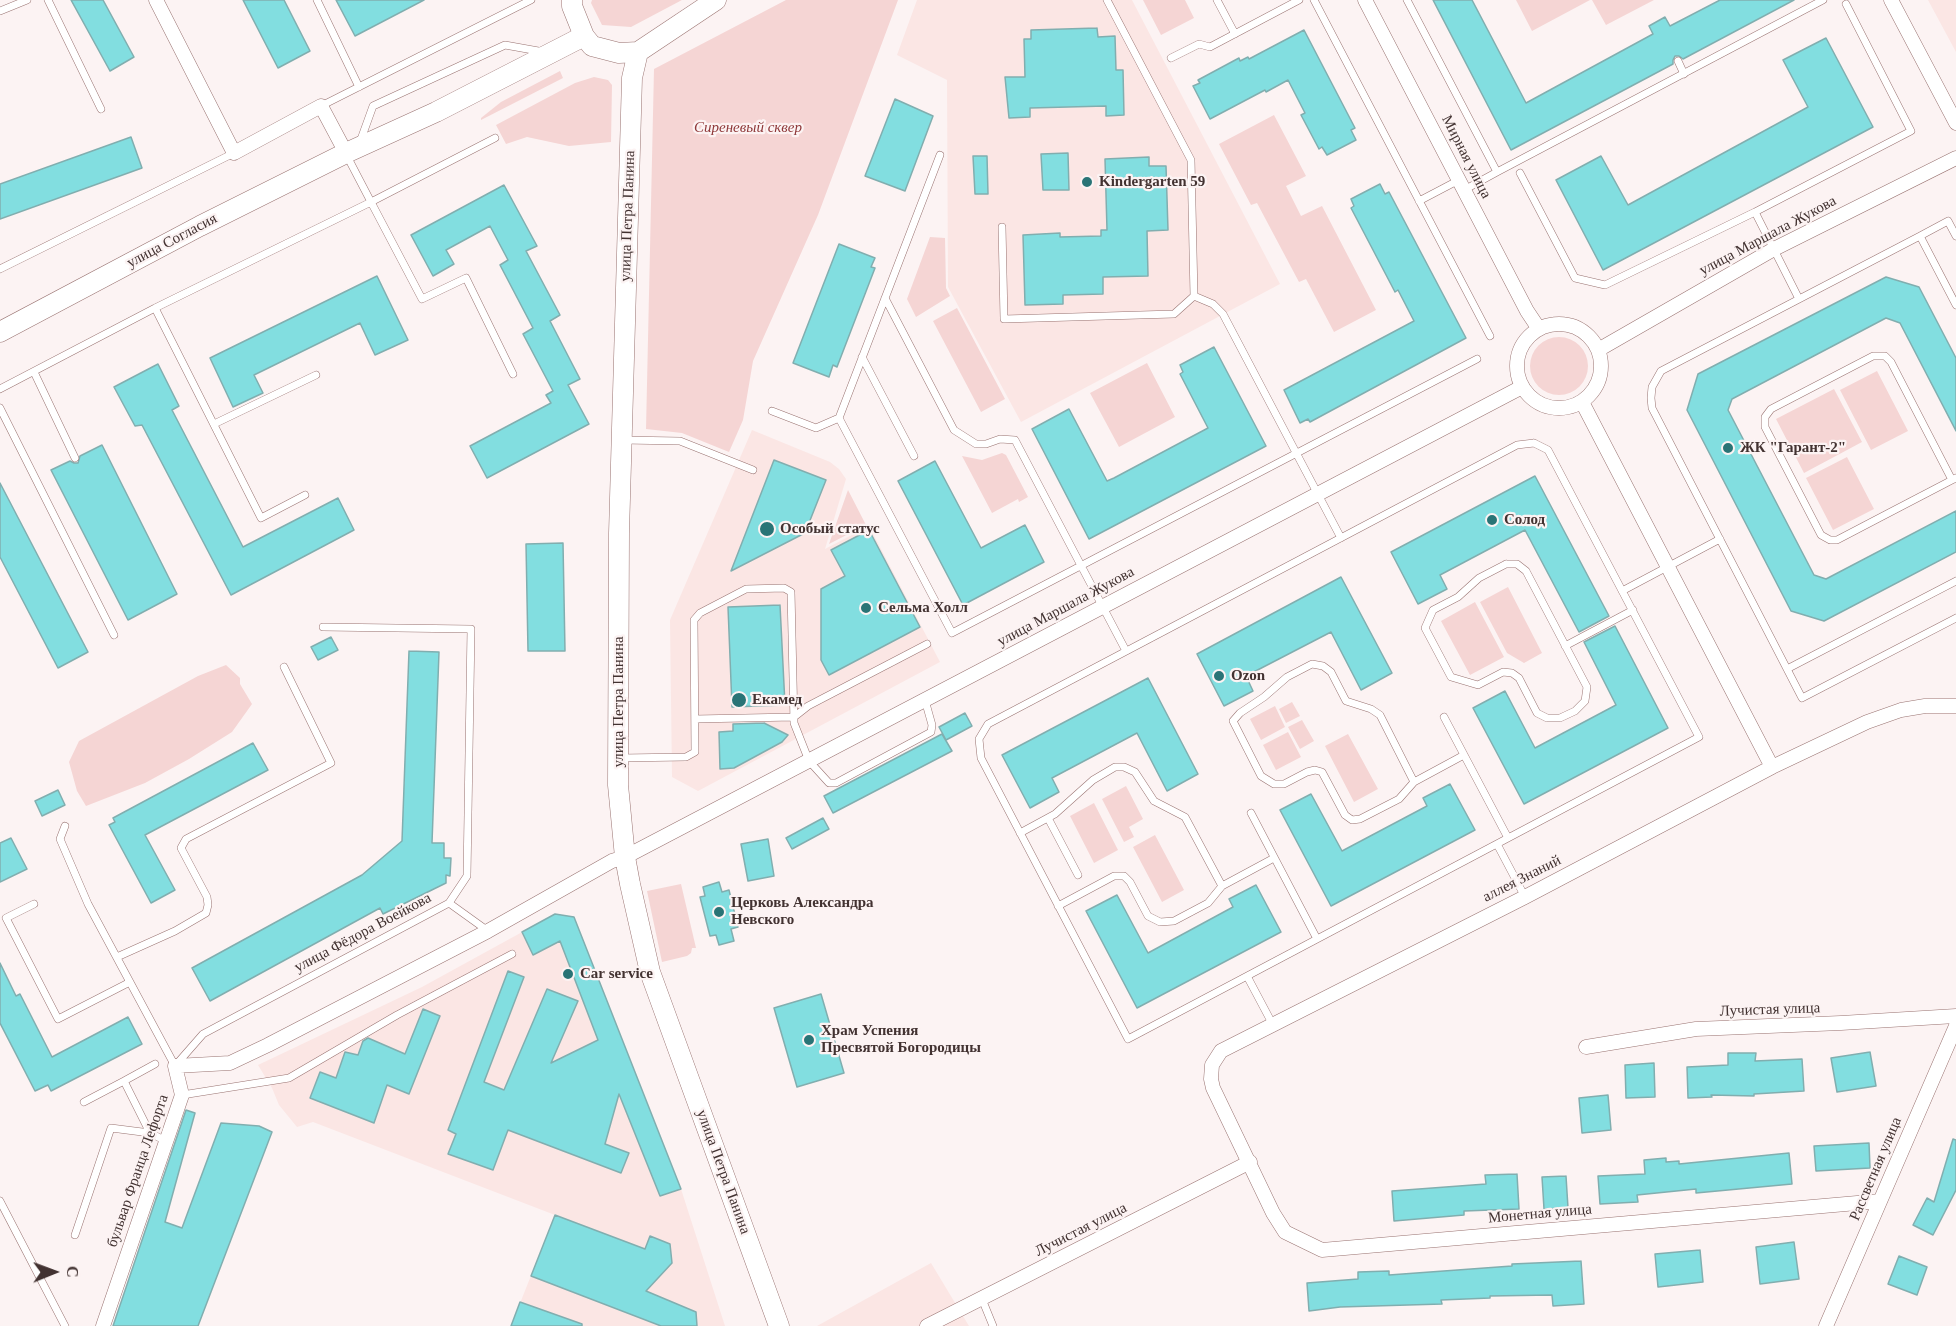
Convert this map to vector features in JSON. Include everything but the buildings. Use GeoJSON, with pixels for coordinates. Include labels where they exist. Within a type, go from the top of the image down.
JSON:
{"type":"FeatureCollection","features":[{"type":"Feature","properties":{"kind":"main road"},"geometry":{"type":"LineString","coordinates":[[572,0],[572,6],[584,36],[592,46],[620,53],[638,52],[716,0]]}},
{"type":"Feature","properties":{"kind":"main road","name":"улица Согласия"},"geometry":{"type":"LineString","coordinates":[[0,332],[200,226],[436,112],[584,36]]}},
{"type":"Feature","properties":{"kind":"main road","name":"улица Петра Панина"},"geometry":{"type":"LineString","coordinates":[[638,52],[632,78],[619,533],[618,785],[625,857],[650,972],[779,1326]]}},
{"type":"Feature","properties":{"kind":"street"},"geometry":{"type":"LineString","coordinates":[[156,0],[234,153],[321,106],[352,151]]}},
{"type":"Feature","properties":{"kind":"street","name":"Мирная улица"},"geometry":{"type":"LineString","coordinates":[[1365,0],[1527,311],[1539,329]]}},
{"type":"Feature","properties":{"kind":"street"},"geometry":{"type":"LineString","coordinates":[[1891,0],[1956,123]]}},
{"type":"Feature","properties":{"kind":"street","name":"улица Маршала Жукова"},"geometry":{"type":"LineString","coordinates":[[1598,350],[1773,249],[1956,158]]}},
{"type":"Feature","properties":{"kind":"street"},"geometry":{"type":"LineString","coordinates":[[1559,324],[1575,327],[1589,337],[1598,350],[1601,367],[1599,379],[1592,393],[1582,402],[1567,408],[1551,408],[1535,402],[1522,387],[1517,370],[1518,354],[1526,340],[1539,329],[1559,324]]}},
{"type":"Feature","properties":{"kind":"street","name":"улица Маршала Жукова"},"geometry":{"type":"LineString","coordinates":[[175,1065],[230,1063],[268,1045],[488,931],[612,861],[625,857],[1522,387]]}},
{"type":"Feature","properties":{"kind":"street"},"geometry":{"type":"LineString","coordinates":[[1582,402],[1772,767]]}},
{"type":"Feature","properties":{"kind":"street","name":"аллея Знаний"},"geometry":{"type":"LineString","coordinates":[[1250,1162],[1213,1088],[1212,1065],[1221,1051],[1525,897],[1772,767],[1867,722],[1901,710],[1925,706],[1956,706]]}},
{"type":"Feature","properties":{"kind":"street","name":"Лучистая улица"},"geometry":{"type":"LineString","coordinates":[[1586,1047],[1696,1029],[1956,1016]]}},
{"type":"Feature","properties":{"kind":"street","name":"Рассветная улица"},"geometry":{"type":"LineString","coordinates":[[1826,1326],[1956,1026]]}},
{"type":"Feature","properties":{"kind":"street","name":"бульвар Франца Лефорта"},"geometry":{"type":"LineString","coordinates":[[103,1326],[182,1095],[175,1065]]}},
{"type":"Feature","properties":{"kind":"street","name":"Лучистая улица"},"geometry":{"type":"LineString","coordinates":[[927,1326],[1250,1162]]}},
{"type":"Feature","properties":{"kind":"street","name":"Монетная улица"},"geometry":{"type":"LineString","coordinates":[[1250,1162],[1273,1213],[1285,1232],[1322,1250],[1880,1201]]}},
{"type":"Feature","properties":{"kind":"lane"},"geometry":{"type":"LineString","coordinates":[[0,11],[27,0]]}},
{"type":"Feature","properties":{"kind":"lane"},"geometry":{"type":"LineString","coordinates":[[48,0],[101,109]]}},
{"type":"Feature","properties":{"kind":"lane"},"geometry":{"type":"LineString","coordinates":[[317,0],[359,87]]}},
{"type":"Feature","properties":{"kind":"lane"},"geometry":{"type":"LineString","coordinates":[[321,106],[531,0]]}},
{"type":"Feature","properties":{"kind":"lane"},"geometry":{"type":"LineString","coordinates":[[1002,227],[1005,319],[1174,314],[1194,296],[1191,160],[1107,0]]}},
{"type":"Feature","properties":{"kind":"lane"},"geometry":{"type":"LineString","coordinates":[[1217,0],[1235,34]]}},
{"type":"Feature","properties":{"kind":"lane"},"geometry":{"type":"LineString","coordinates":[[1171,58],[1198,44],[1210,47],[1299,0]]}},
{"type":"Feature","properties":{"kind":"lane"},"geometry":{"type":"LineString","coordinates":[[1314,0],[1490,336]]}},
{"type":"Feature","properties":{"kind":"lane"},"geometry":{"type":"LineString","coordinates":[[1407,0],[1497,172]]}},
{"type":"Feature","properties":{"kind":"lane"},"geometry":{"type":"LineString","coordinates":[[1419,201],[1497,172],[1823,0]]}},
{"type":"Feature","properties":{"kind":"lane"},"geometry":{"type":"LineString","coordinates":[[1520,173],[1575,278],[1605,285],[1755,212],[1911,131],[1846,4]]}},
{"type":"Feature","properties":{"kind":"lane"},"geometry":{"type":"LineString","coordinates":[[513,374],[466,278],[422,299],[371,202],[352,151],[373,106],[505,45],[549,53]]}},
{"type":"Feature","properties":{"kind":"lane"},"geometry":{"type":"LineString","coordinates":[[1678,62],[1684,74]]}},
{"type":"Feature","properties":{"kind":"lane"},"geometry":{"type":"LineString","coordinates":[[0,389],[155,308],[495,138]]}},
{"type":"Feature","properties":{"kind":"lane"},"geometry":{"type":"LineString","coordinates":[[0,269],[234,153]]}},
{"type":"Feature","properties":{"kind":"lane"},"geometry":{"type":"LineString","coordinates":[[772,411],[816,428],[839,418],[940,155]]}},
{"type":"Feature","properties":{"kind":"lane"},"geometry":{"type":"LineString","coordinates":[[1755,212],[1799,299]]}},
{"type":"Feature","properties":{"kind":"lane"},"geometry":{"type":"LineString","coordinates":[[1956,236],[1948,221],[1661,370],[1652,387],[1652,408],[1802,698],[1956,618]]}},
{"type":"Feature","properties":{"kind":"lane"},"geometry":{"type":"LineString","coordinates":[[1920,236],[1956,305]]}},
{"type":"Feature","properties":{"kind":"lane"},"geometry":{"type":"LineString","coordinates":[[1194,296],[1213,304],[1223,314],[1341,538]]}},
{"type":"Feature","properties":{"kind":"lane"},"geometry":{"type":"LineString","coordinates":[[885,298],[954,430],[976,444],[986,444],[1000,439],[1015,440],[1126,651]]}},
{"type":"Feature","properties":{"kind":"lane"},"geometry":{"type":"LineString","coordinates":[[155,308],[261,518],[305,495]]}},
{"type":"Feature","properties":{"kind":"lane"},"geometry":{"type":"LineString","coordinates":[[1873,356],[1885,356],[1891,362],[1954,479],[1837,540],[1830,540],[1821,535],[1765,427],[1765,417],[1771,410],[1873,356]]}},
{"type":"Feature","properties":{"kind":"lane"},"geometry":{"type":"LineString","coordinates":[[862,357],[914,456]]}},
{"type":"Feature","properties":{"kind":"lane"},"geometry":{"type":"LineString","coordinates":[[839,418],[952,633],[1477,359]]}},
{"type":"Feature","properties":{"kind":"lane"},"geometry":{"type":"LineString","coordinates":[[34,372],[75,458]]}},
{"type":"Feature","properties":{"kind":"lane"},"geometry":{"type":"LineString","coordinates":[[214,424],[316,375]]}},
{"type":"Feature","properties":{"kind":"lane"},"geometry":{"type":"LineString","coordinates":[[0,408],[114,635]]}},
{"type":"Feature","properties":{"kind":"lane"},"geometry":{"type":"LineString","coordinates":[[622,440],[680,441],[753,470]]}},
{"type":"Feature","properties":{"kind":"lane"},"geometry":{"type":"LineString","coordinates":[[1534,443],[1548,450],[1622,591],[1699,737],[1128,1038],[981,758],[979,739],[988,724],[1517,445],[1534,443]]}},
{"type":"Feature","properties":{"kind":"lane"},"geometry":{"type":"LineString","coordinates":[[1622,591],[1720,539]]}},
{"type":"Feature","properties":{"kind":"lane"},"geometry":{"type":"LineString","coordinates":[[1506,564],[1517,564],[1526,571],[1565,646],[1587,687],[1584,701],[1575,711],[1560,718],[1547,718],[1537,713],[1519,678],[1512,673],[1503,672],[1478,685],[1451,677],[1425,628],[1433,610],[1458,597],[1479,578],[1506,564]]}},
{"type":"Feature","properties":{"kind":"lane"},"geometry":{"type":"LineString","coordinates":[[1787,669],[1956,581]]}},
{"type":"Feature","properties":{"kind":"lane"},"geometry":{"type":"LineString","coordinates":[[618,758],[691,756],[695,752],[694,620],[700,613],[747,589],[784,588],[791,592],[794,717],[809,761],[829,783],[836,783],[931,732],[932,725],[925,700]]}},
{"type":"Feature","properties":{"kind":"lane"},"geometry":{"type":"LineString","coordinates":[[1565,646],[1633,610]]}},
{"type":"Feature","properties":{"kind":"lane","name":"улица Фёдора Воейкова"},"geometry":{"type":"LineString","coordinates":[[175,1065],[203,1034],[449,903],[467,876],[471,629],[323,627]]}},
{"type":"Feature","properties":{"kind":"lane"},"geometry":{"type":"LineString","coordinates":[[695,719],[794,717],[808,706],[927,644]]}},
{"type":"Feature","properties":{"kind":"lane"},"geometry":{"type":"LineString","coordinates":[[1414,782],[1380,715],[1371,709],[1346,701],[1331,672],[1323,666],[1312,664],[1287,677],[1233,721],[1262,776],[1274,784],[1284,784],[1307,772],[1322,772],[1344,815],[1352,820],[1360,819],[1399,798],[1414,782],[1464,755]]}},
{"type":"Feature","properties":{"kind":"lane"},"geometry":{"type":"LineString","coordinates":[[117,957],[176,931],[206,913],[207,897],[181,848],[186,839],[331,763],[284,667]]}},
{"type":"Feature","properties":{"kind":"lane"},"geometry":{"type":"LineString","coordinates":[[1444,717],[1508,838]]}},
{"type":"Feature","properties":{"kind":"lane"},"geometry":{"type":"LineString","coordinates":[[1020,832],[1055,814],[1093,780],[1115,768],[1124,767],[1135,772],[1154,801],[1185,817],[1222,886]]}},
{"type":"Feature","properties":{"kind":"lane"},"geometry":{"type":"LineString","coordinates":[[1251,813],[1317,939]]}},
{"type":"Feature","properties":{"kind":"lane"},"geometry":{"type":"LineString","coordinates":[[1048,818],[1078,875]]}},
{"type":"Feature","properties":{"kind":"lane"},"geometry":{"type":"LineString","coordinates":[[65,826],[60,839],[88,904],[175,1065]]}},
{"type":"Feature","properties":{"kind":"lane"},"geometry":{"type":"LineString","coordinates":[[1497,844],[1525,897]]}},
{"type":"Feature","properties":{"kind":"lane"},"geometry":{"type":"LineString","coordinates":[[1058,906],[1114,876],[1124,876],[1130,882],[1148,916],[1160,922],[1174,921],[1208,903],[1222,886],[1274,858]]}},
{"type":"Feature","properties":{"kind":"lane"},"geometry":{"type":"LineString","coordinates":[[449,903],[488,931]]}},
{"type":"Feature","properties":{"kind":"lane"},"geometry":{"type":"LineString","coordinates":[[34,904],[6,918],[58,1019],[130,982]]}},
{"type":"Feature","properties":{"kind":"lane"},"geometry":{"type":"LineString","coordinates":[[182,1095],[289,1078],[387,1021],[512,954]]}},
{"type":"Feature","properties":{"kind":"lane"},"geometry":{"type":"LineString","coordinates":[[1247,976],[1273,1025]]}},
{"type":"Feature","properties":{"kind":"lane"},"geometry":{"type":"LineString","coordinates":[[84,1102],[155,1064]]}},
{"type":"Feature","properties":{"kind":"lane"},"geometry":{"type":"LineString","coordinates":[[124,1081],[150,1133]]}},
{"type":"Feature","properties":{"kind":"lane"},"geometry":{"type":"LineString","coordinates":[[75,1235],[111,1128],[150,1133],[166,1141]]}},
{"type":"Feature","properties":{"kind":"lane"},"geometry":{"type":"LineString","coordinates":[[0,1201],[65,1326]]}},
{"type":"Feature","properties":{"kind":"lane"},"geometry":{"type":"LineString","coordinates":[[982,1299],[993,1326]]}},
{"type":"Feature","properties":{"kind":"shaded area","name":"Kindergarten 59"},"geometry":{"type":"Polygon","coordinates":[[[917,0],[1132,0],[1280,284],[1021,422],[948,287],[947,80],[897,55],[917,0]]]}},
{"type":"Feature","properties":{"kind":"shaded area"},"geometry":{"type":"Polygon","coordinates":[[[1928,0],[1956,0],[1956,52],[1928,0]]]}},
{"type":"Feature","properties":{"kind":"shaded area"},"geometry":{"type":"Polygon","coordinates":[[[752,430],[830,462],[839,469],[846,479],[825,549],[869,526],[940,662],[698,791],[672,777],[670,620],[752,430]]]}},
{"type":"Feature","properties":{"kind":"shaded area"},"geometry":{"type":"Polygon","coordinates":[[[555,914],[574,917],[681,1189],[725,1326],[511,1326],[555,1215],[313,1122],[297,1127],[279,1105],[258,1065],[422,987],[555,914]]]}},
{"type":"Feature","properties":{"kind":"shaded area"},"geometry":{"type":"Polygon","coordinates":[[[931,1263],[969,1326],[817,1326],[931,1263]]]}},
{"type":"Feature","properties":{"kind":"green space"},"geometry":{"type":"Polygon","coordinates":[[[592,0],[682,0],[631,27],[602,25],[591,3],[592,0]]]}},
{"type":"Feature","properties":{"kind":"green space","name":"Сиреневый сквер"},"geometry":{"type":"Polygon","coordinates":[[[786,0],[898,0],[818,215],[753,361],[743,420],[729,452],[682,433],[646,429],[654,69],[786,0]]]}},
{"type":"Feature","properties":{"kind":"green space"},"geometry":{"type":"Polygon","coordinates":[[[1143,0],[1185,0],[1194,18],[1161,35],[1143,0]]]}},
{"type":"Feature","properties":{"kind":"green space"},"geometry":{"type":"Polygon","coordinates":[[[1516,0],[1590,0],[1532,31],[1516,0]]]}},
{"type":"Feature","properties":{"kind":"green space"},"geometry":{"type":"Polygon","coordinates":[[[1592,0],[1654,0],[1606,25],[1592,0]]]}},
{"type":"Feature","properties":{"kind":"green space"},"geometry":{"type":"Polygon","coordinates":[[[560,71],[563,78],[481,120],[501,102],[560,71]]]}},
{"type":"Feature","properties":{"kind":"green space"},"geometry":{"type":"Polygon","coordinates":[[[594,77],[608,80],[612,85],[611,142],[569,146],[527,137],[506,144],[496,125],[575,83],[594,77]]]}},
{"type":"Feature","properties":{"kind":"green space"},"geometry":{"type":"Polygon","coordinates":[[[1274,115],[1306,176],[1286,186],[1301,216],[1322,206],[1376,310],[1334,332],[1306,279],[1299,282],[1257,203],[1251,205],[1219,144],[1274,115]]]}},
{"type":"Feature","properties":{"kind":"green space"},"geometry":{"type":"Polygon","coordinates":[[[930,237],[945,238],[946,288],[950,296],[916,317],[907,299],[930,237]]]}},
{"type":"Feature","properties":{"kind":"green space"},"geometry":{"type":"Polygon","coordinates":[[[957,308],[1005,399],[981,412],[933,321],[957,308]]]}},
{"type":"Feature","properties":{"kind":"green space"},"geometry":{"type":"Polygon","coordinates":[[[1553,337],[1565,337],[1580,345],[1588,360],[1588,372],[1580,387],[1565,395],[1553,395],[1538,387],[1530,372],[1530,360],[1538,345],[1553,337]]]}},
{"type":"Feature","properties":{"kind":"green space"},"geometry":{"type":"Polygon","coordinates":[[[1147,363],[1175,417],[1119,447],[1090,393],[1147,363]]]}},
{"type":"Feature","properties":{"kind":"green space"},"geometry":{"type":"Polygon","coordinates":[[[1877,371],[1908,431],[1871,450],[1840,390],[1877,371]]]}},
{"type":"Feature","properties":{"kind":"green space"},"geometry":{"type":"Polygon","coordinates":[[[1834,389],[1862,442],[1804,473],[1776,419],[1834,389]]]}},
{"type":"Feature","properties":{"kind":"green space"},"geometry":{"type":"Polygon","coordinates":[[[1002,453],[1006,455],[1028,497],[1019,502],[1018,499],[992,513],[962,456],[982,460],[1002,453]]]}},
{"type":"Feature","properties":{"kind":"green space"},"geometry":{"type":"Polygon","coordinates":[[[1847,457],[1874,509],[1833,530],[1806,478],[1847,457]]]}},
{"type":"Feature","properties":{"kind":"green space"},"geometry":{"type":"Polygon","coordinates":[[[848,490],[866,525],[829,544],[848,490]]]}},
{"type":"Feature","properties":{"kind":"green space"},"geometry":{"type":"Polygon","coordinates":[[[1508,587],[1542,653],[1524,663],[1507,653],[1480,602],[1508,587]]]}},
{"type":"Feature","properties":{"kind":"green space"},"geometry":{"type":"Polygon","coordinates":[[[1475,602],[1504,657],[1470,675],[1441,621],[1475,602]]]}},
{"type":"Feature","properties":{"kind":"green space"},"geometry":{"type":"Polygon","coordinates":[[[226,665],[240,678],[240,684],[252,704],[232,732],[145,783],[86,806],[77,791],[69,762],[79,741],[198,676],[226,665]]]}},
{"type":"Feature","properties":{"kind":"green space"},"geometry":{"type":"Polygon","coordinates":[[[1292,702],[1300,716],[1286,723],[1279,709],[1292,702]]]}},
{"type":"Feature","properties":{"kind":"green space"},"geometry":{"type":"Polygon","coordinates":[[[1275,706],[1285,727],[1261,740],[1250,719],[1275,706]]]}},
{"type":"Feature","properties":{"kind":"green space"},"geometry":{"type":"Polygon","coordinates":[[[1302,720],[1314,741],[1300,749],[1288,727],[1302,720]]]}},
{"type":"Feature","properties":{"kind":"green space"},"geometry":{"type":"Polygon","coordinates":[[[1288,732],[1301,757],[1276,770],[1263,745],[1288,732]]]}},
{"type":"Feature","properties":{"kind":"green space"},"geometry":{"type":"Polygon","coordinates":[[[1348,734],[1378,789],[1354,802],[1325,746],[1348,734]]]}},
{"type":"Feature","properties":{"kind":"green space"},"geometry":{"type":"Polygon","coordinates":[[[1126,786],[1143,819],[1129,827],[1134,837],[1124,842],[1102,799],[1126,786]]]}},
{"type":"Feature","properties":{"kind":"green space"},"geometry":{"type":"Polygon","coordinates":[[[1094,803],[1118,850],[1094,863],[1070,816],[1094,803]]]}},
{"type":"Feature","properties":{"kind":"green space"},"geometry":{"type":"Polygon","coordinates":[[[1155,835],[1184,890],[1162,902],[1133,847],[1155,835]]]}},
{"type":"Feature","properties":{"kind":"green space"},"geometry":{"type":"Polygon","coordinates":[[[681,884],[696,948],[692,948],[691,953],[687,956],[662,962],[647,891],[681,884]]]}},
{"type":"Feature","properties":{"kind":"place","name":"Kindergarten 59"},"geometry":{"type":"Point","coordinates":[1087,182]}},
{"type":"Feature","properties":{"kind":"place","name":"ЖК \"Гарант-2\""},"geometry":{"type":"Point","coordinates":[1728,448]}},
{"type":"Feature","properties":{"kind":"place","name":"Солод"},"geometry":{"type":"Point","coordinates":[1492,520]}},
{"type":"Feature","properties":{"kind":"place","name":"Особый статус"},"geometry":{"type":"Point","coordinates":[767,529]}},
{"type":"Feature","properties":{"kind":"place","name":"Сельма Холл"},"geometry":{"type":"Point","coordinates":[866,608]}},
{"type":"Feature","properties":{"kind":"place","name":"Ozon"},"geometry":{"type":"Point","coordinates":[1219,676]}},
{"type":"Feature","properties":{"kind":"place","name":"Екамед"},"geometry":{"type":"Point","coordinates":[739,700]}},
{"type":"Feature","properties":{"kind":"place","name":"Церковь Александра Невского"},"geometry":{"type":"Point","coordinates":[719,912]}},
{"type":"Feature","properties":{"kind":"place","name":"Car service"},"geometry":{"type":"Point","coordinates":[568,974]}},
{"type":"Feature","properties":{"kind":"place","name":"Храм Успения Пресвятой Богородицы"},"geometry":{"type":"Point","coordinates":[809,1040]}}]}
